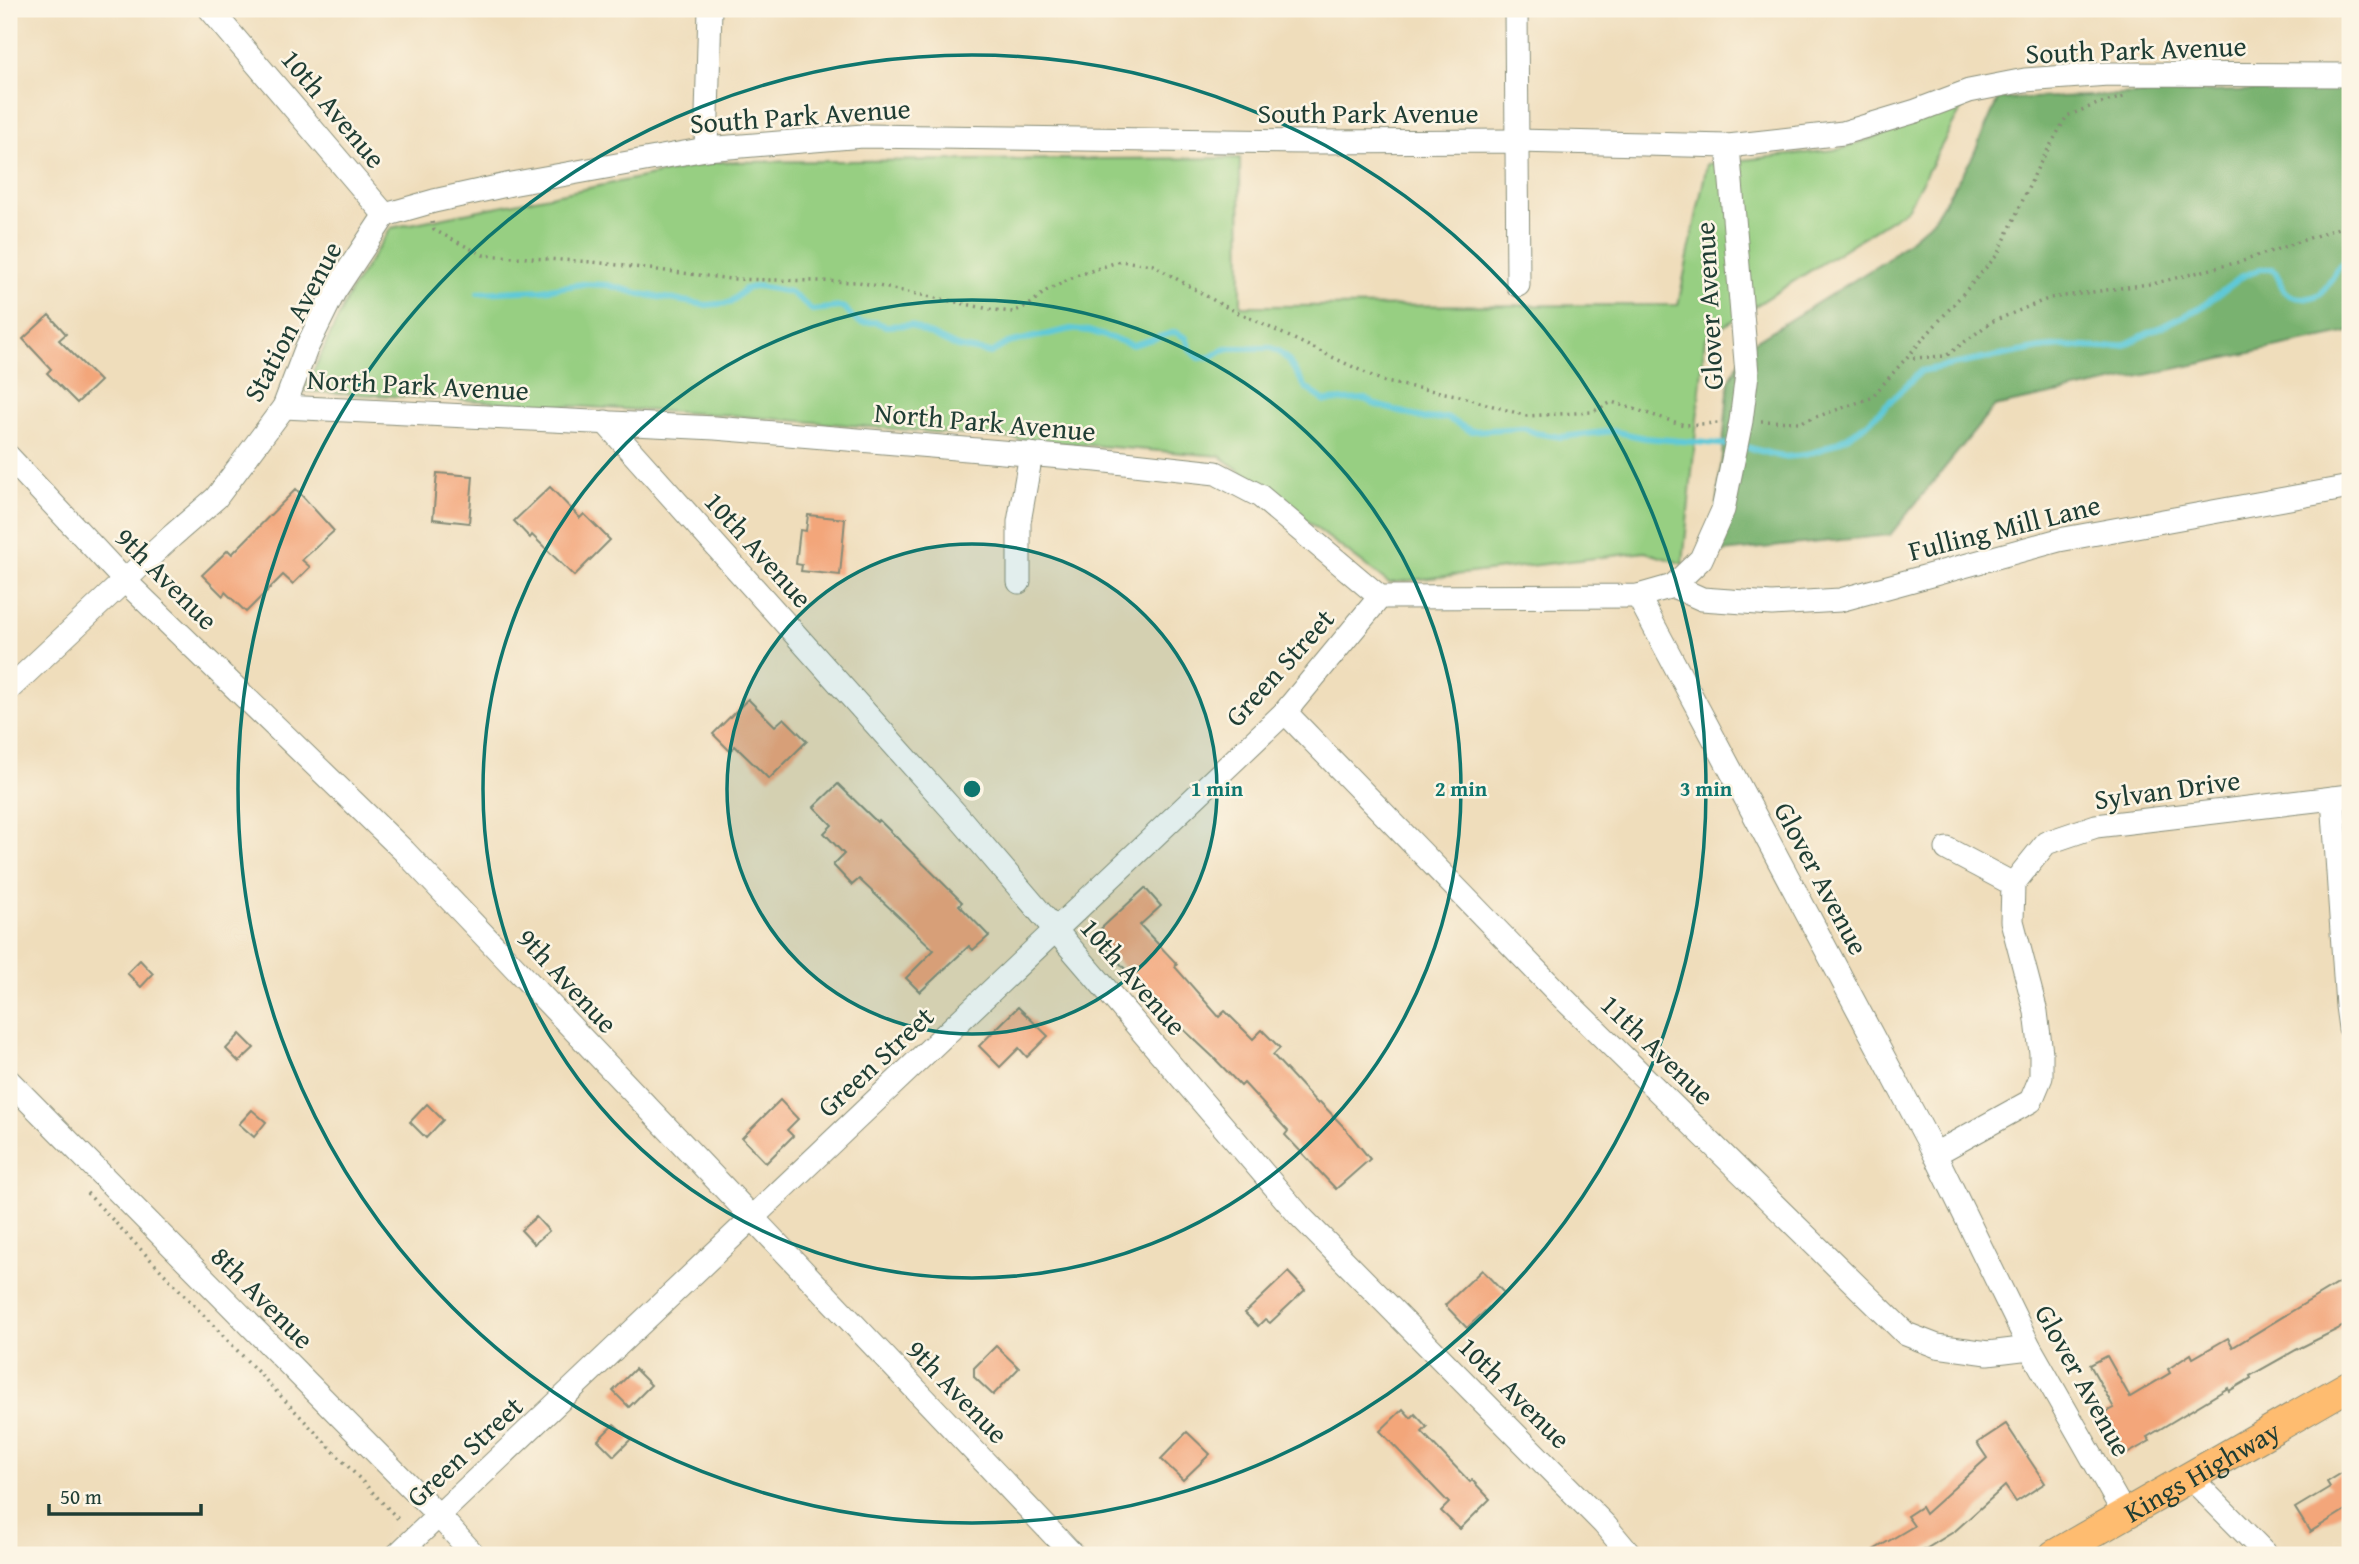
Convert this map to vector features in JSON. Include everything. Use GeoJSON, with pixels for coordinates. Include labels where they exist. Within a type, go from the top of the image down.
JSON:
{"type":"FeatureCollection","features":[{"type":"Feature","properties":{"kind":"main road","name":"Kings Highway"},"geometry":{"type":"LineString","coordinates":[[2054,1555],[2350,1385]]}},
{"type":"Feature","properties":{"kind":"street","name":"10th Avenue"},"geometry":{"type":"LineString","coordinates":[[210,9],[385,215]]}},
{"type":"Feature","properties":{"kind":"street"},"geometry":{"type":"LineString","coordinates":[[706,149],[710,9]]}},
{"type":"Feature","properties":{"kind":"street"},"geometry":{"type":"LineString","coordinates":[[1516,9],[1518,285]]}},
{"type":"Feature","properties":{"kind":"street","name":"South Park Avenue"},"geometry":{"type":"LineString","coordinates":[[385,215],[511,184],[706,149],[863,136],[1307,142],[1517,141],[1728,146],[1843,133],[1916,111],[1969,91],[2025,80],[2108,74],[2350,75]]}},
{"type":"Feature","properties":{"kind":"street","name":"Glover Avenue"},"geometry":{"type":"LineString","coordinates":[[1728,146],[1746,374],[1740,426],[1723,510],[1701,559],[1673,586],[1638,596],[1935,1154],[2030,1348],[2125,1515]]}},
{"type":"Feature","properties":{"kind":"street","name":"Station Avenue"},"geometry":{"type":"LineString","coordinates":[[9,689],[216,498],[284,407],[306,349],[334,292],[385,215]]}},
{"type":"Feature","properties":{"kind":"street","name":"North Park Avenue"},"geometry":{"type":"LineString","coordinates":[[284,407],[715,428],[1216,472],[1260,496],[1380,597]]}},
{"type":"Feature","properties":{"kind":"street","name":"10th Avenue"},"geometry":{"type":"LineString","coordinates":[[605,422],[957,815],[1299,1215],[1604,1524],[1630,1555]]}},
{"type":"Feature","properties":{"kind":"street"},"geometry":{"type":"LineString","coordinates":[[1019,582],[1019,522],[1031,454]]}},
{"type":"Feature","properties":{"kind":"street","name":"9th Avenue"},"geometry":{"type":"LineString","coordinates":[[9,457],[125,581],[404,851],[1073,1555]]}},
{"type":"Feature","properties":{"kind":"street","name":"Fulling Mill Lane"},"geometry":{"type":"LineString","coordinates":[[1673,586],[1702,599],[1772,604],[1840,600],[2059,540],[2350,487]]}},
{"type":"Feature","properties":{"kind":"street"},"geometry":{"type":"LineString","coordinates":[[1380,597],[1638,596]]}},
{"type":"Feature","properties":{"kind":"street","name":"Green Street"},"geometry":{"type":"LineString","coordinates":[[397,1555],[1285,712],[1380,597]]}},
{"type":"Feature","properties":{"kind":"street","name":"11th Avenue"},"geometry":{"type":"LineString","coordinates":[[1285,712],[1557,992],[1906,1334],[1937,1346],[1989,1353],[2030,1348]]}},
{"type":"Feature","properties":{"kind":"street"},"geometry":{"type":"LineString","coordinates":[[2342,797],[2347,1006],[2350,1028]]}},
{"type":"Feature","properties":{"kind":"street","name":"Sylvan Drive"},"geometry":{"type":"LineString","coordinates":[[2012,884],[2046,844],[2096,826],[2342,797]]}},
{"type":"Feature","properties":{"kind":"street"},"geometry":{"type":"LineString","coordinates":[[1935,1154],[2031,1101],[2041,1077],[2036,1012],[2012,921],[2012,884],[1947,849]]}},
{"type":"Feature","properties":{"kind":"street","name":"8th Avenue"},"geometry":{"type":"LineString","coordinates":[[9,1081],[474,1555]]}},
{"type":"Feature","properties":{"kind":"street"},"geometry":{"type":"LineString","coordinates":[[2190,1477],[2267,1555]]}},
{"type":"Feature","properties":{"kind":"path"},"geometry":{"type":"LineString","coordinates":[[426,203],[434,230],[483,255],[593,262],[731,279],[859,282],[1013,312],[1076,276],[1120,261],[1153,265],[1220,304],[1385,383],[1456,395],[1527,416],[1592,412],[1612,402],[1684,425],[1740,426],[1801,422],[1871,398],[1998,254],[2038,167],[2067,116],[2121,97],[2135,97]]}},
{"type":"Feature","properties":{"kind":"path"},"geometry":{"type":"LineString","coordinates":[[1913,358],[1946,356],[1991,322],[2050,298],[2156,283],[2244,261],[2350,224]]}},
{"type":"Feature","properties":{"kind":"path"},"geometry":{"type":"LineString","coordinates":[[85,1191],[407,1529]]}},
{"type":"Feature","properties":{"kind":"green space"},"geometry":{"type":"Polygon","coordinates":[[[2350,87],[2350,332],[1994,407],[1890,535],[1713,553],[1729,381],[1749,345],[1885,261],[1933,220],[1972,158],[1998,99],[2350,87]]]}},
{"type":"Feature","properties":{"kind":"green space"},"geometry":{"type":"Polygon","coordinates":[[[1964,104],[1907,209],[1705,338],[1683,564],[1645,552],[1389,583],[1220,456],[728,415],[304,391],[351,290],[391,228],[717,162],[1240,158],[1241,306],[1678,305],[1707,164],[1842,149],[1964,104]]]}},
{"type":"Feature","properties":{"kind":"building"},"geometry":{"type":"Polygon","coordinates":[[[49,315],[66,334],[59,340],[100,381],[77,403],[47,373],[51,369],[23,339],[49,315]]]}},
{"type":"Feature","properties":{"kind":"building"},"geometry":{"type":"Polygon","coordinates":[[[437,473],[473,476],[469,523],[433,519],[437,473]]]}},
{"type":"Feature","properties":{"kind":"building"},"geometry":{"type":"Polygon","coordinates":[[[550,487],[580,518],[584,514],[610,540],[574,576],[514,521],[550,487]]]}},
{"type":"Feature","properties":{"kind":"building"},"geometry":{"type":"Polygon","coordinates":[[[296,489],[334,531],[302,560],[310,567],[293,584],[283,575],[246,612],[225,592],[223,596],[202,575],[228,550],[232,554],[296,489]]]}},
{"type":"Feature","properties":{"kind":"building"},"geometry":{"type":"Polygon","coordinates":[[[808,515],[845,519],[840,575],[801,571],[802,565],[796,564],[800,530],[806,531],[808,515]]]}},
{"type":"Feature","properties":{"kind":"building"},"geometry":{"type":"Polygon","coordinates":[[[748,699],[775,726],[784,718],[807,741],[769,779],[735,746],[730,751],[713,734],[748,699]]]}},
{"type":"Feature","properties":{"kind":"building"},"geometry":{"type":"Polygon","coordinates":[[[838,784],[877,822],[879,820],[962,902],[959,905],[989,936],[973,950],[969,946],[920,992],[906,978],[934,950],[859,879],[852,885],[833,865],[844,854],[824,833],[832,825],[814,807],[838,784]]]}},
{"type":"Feature","properties":{"kind":"building"},"geometry":{"type":"Polygon","coordinates":[[[1145,888],[1161,906],[1140,925],[1177,964],[1175,967],[1219,1017],[1225,1011],[1253,1039],[1262,1030],[1280,1048],[1273,1055],[1318,1104],[1320,1102],[1343,1126],[1370,1159],[1336,1189],[1285,1135],[1288,1131],[1244,1083],[1241,1086],[1180,1026],[1179,1028],[1094,935],[1145,888]]]}},
{"type":"Feature","properties":{"kind":"building"},"geometry":{"type":"Polygon","coordinates":[[[140,960],[153,974],[141,987],[127,973],[140,960]]]}},
{"type":"Feature","properties":{"kind":"building"},"geometry":{"type":"Polygon","coordinates":[[[1018,1007],[1048,1036],[1027,1057],[1019,1048],[1000,1067],[979,1046],[1018,1007]]]}},
{"type":"Feature","properties":{"kind":"building"},"geometry":{"type":"Polygon","coordinates":[[[240,1034],[254,1048],[239,1062],[226,1049],[240,1034]]]}},
{"type":"Feature","properties":{"kind":"building"},"geometry":{"type":"Polygon","coordinates":[[[780,1100],[798,1119],[787,1130],[793,1136],[766,1163],[742,1138],[780,1100]]]}},
{"type":"Feature","properties":{"kind":"building"},"geometry":{"type":"Polygon","coordinates":[[[427,1104],[443,1120],[426,1138],[410,1122],[427,1104]]]}},
{"type":"Feature","properties":{"kind":"building"},"geometry":{"type":"Polygon","coordinates":[[[252,1110],[266,1122],[254,1137],[239,1124],[252,1110]]]}},
{"type":"Feature","properties":{"kind":"building"},"geometry":{"type":"Polygon","coordinates":[[[536,1217],[549,1231],[534,1244],[521,1230],[536,1217]]]}},
{"type":"Feature","properties":{"kind":"building"},"geometry":{"type":"Polygon","coordinates":[[[1482,1270],[1504,1293],[1467,1328],[1445,1305],[1482,1270]]]}},
{"type":"Feature","properties":{"kind":"building"},"geometry":{"type":"Polygon","coordinates":[[[1288,1272],[1305,1290],[1270,1323],[1265,1319],[1258,1326],[1245,1313],[1288,1272]]]}},
{"type":"Feature","properties":{"kind":"building"},"geometry":{"type":"Polygon","coordinates":[[[2350,1276],[2350,1323],[2296,1350],[2229,1391],[2228,1388],[2147,1437],[2150,1441],[2125,1455],[2102,1414],[2114,1408],[2090,1365],[2107,1356],[2130,1397],[2170,1373],[2168,1369],[2191,1354],[2193,1358],[2228,1338],[2233,1347],[2350,1276]]]}},
{"type":"Feature","properties":{"kind":"building"},"geometry":{"type":"Polygon","coordinates":[[[996,1346],[1019,1368],[993,1395],[974,1377],[974,1368],[996,1346]]]}},
{"type":"Feature","properties":{"kind":"building"},"geometry":{"type":"Polygon","coordinates":[[[635,1369],[651,1385],[629,1407],[613,1391],[635,1369]]]}},
{"type":"Feature","properties":{"kind":"building"},"geometry":{"type":"Polygon","coordinates":[[[1403,1409],[1411,1418],[1415,1414],[1427,1427],[1422,1432],[1490,1499],[1460,1529],[1441,1511],[1449,1503],[1380,1431],[1403,1409]]]}},
{"type":"Feature","properties":{"kind":"building"},"geometry":{"type":"Polygon","coordinates":[[[614,1424],[631,1439],[614,1456],[598,1440],[614,1424]]]}},
{"type":"Feature","properties":{"kind":"building"},"geometry":{"type":"Polygon","coordinates":[[[2006,1424],[2045,1483],[2016,1502],[2005,1486],[1955,1531],[1916,1555],[1865,1555],[1914,1526],[1907,1516],[1921,1507],[1925,1514],[1987,1458],[1977,1443],[2006,1424]]]}},
{"type":"Feature","properties":{"kind":"building"},"geometry":{"type":"Polygon","coordinates":[[[1187,1432],[1210,1454],[1183,1480],[1161,1459],[1187,1432]]]}},
{"type":"Feature","properties":{"kind":"building"},"geometry":{"type":"Polygon","coordinates":[[[2350,1468],[2350,1507],[2310,1532],[2295,1508],[2330,1487],[2327,1482],[2350,1468]]]}},
{"type":"Feature","properties":{"kind":"waterway"},"geometry":{"type":"LineString","coordinates":[[1742,446],[1783,457],[1805,455],[1847,437],[1868,423],[1921,371],[2040,348],[2105,348],[2124,345],[2200,308],[2243,276],[2260,269],[2273,269],[2290,295],[2309,298],[2322,292],[2340,266],[2350,259]]}},
{"type":"Feature","properties":{"kind":"waterway"},"geometry":{"type":"LineString","coordinates":[[478,293],[542,290],[583,284],[608,285],[641,294],[706,305],[730,303],[745,289],[758,286],[790,292],[812,310],[845,308],[861,323],[910,325],[957,347],[991,353],[1008,343],[1071,329],[1089,331],[1133,345],[1175,332],[1186,338],[1190,349],[1199,358],[1211,357],[1230,348],[1271,348],[1278,351],[1288,360],[1306,388],[1325,401],[1365,399],[1376,405],[1426,419],[1447,418],[1471,431],[1523,428],[1561,437],[1613,431],[1645,438],[1731,445]]}}]}
